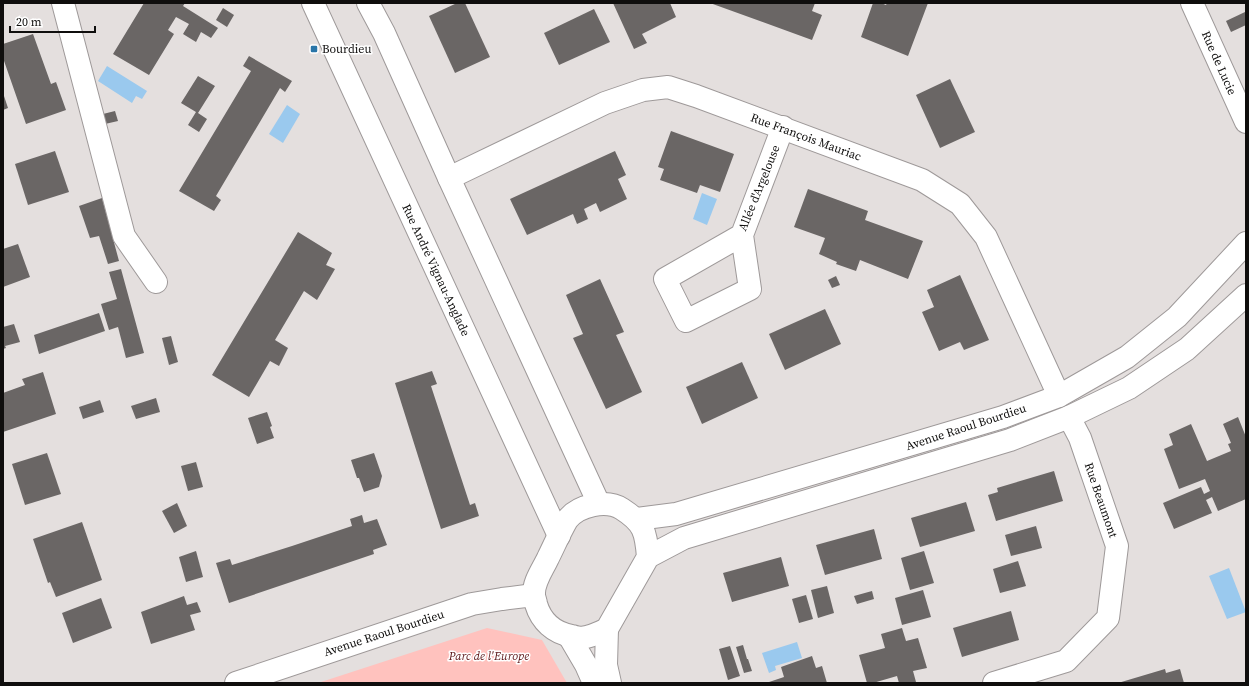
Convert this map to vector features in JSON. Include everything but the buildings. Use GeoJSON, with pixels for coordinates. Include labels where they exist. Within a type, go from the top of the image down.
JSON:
{"type":"FeatureCollection","features":[{"type":"Feature","properties":{"kind":"street"},"geometry":{"type":"LineString","coordinates":[[63,3],[124,236],[156,282]]}},
{"type":"Feature","properties":{"kind":"street","name":"Rue André Vignau-Anglade"},"geometry":{"type":"LineString","coordinates":[[313,3],[559,536]]}},
{"type":"Feature","properties":{"kind":"street"},"geometry":{"type":"LineString","coordinates":[[368,3],[384,33],[599,504]]}},
{"type":"Feature","properties":{"kind":"street","name":"Rue de Lucie"},"geometry":{"type":"LineString","coordinates":[[1192,3],[1246,122]]}},
{"type":"Feature","properties":{"kind":"street","name":"Rue François Mauriac"},"geometry":{"type":"LineString","coordinates":[[449,178],[605,103],[643,90],[668,87],[696,96],[922,180],[960,204],[986,237],[1059,396]]}},
{"type":"Feature","properties":{"kind":"street","name":"Allée d'Argelouse"},"geometry":{"type":"LineString","coordinates":[[742,234],[666,279],[686,321],[750,289],[742,234],[783,128]]}},
{"type":"Feature","properties":{"kind":"street","name":"Avenue Raoul Bourdieu"},"geometry":{"type":"LineString","coordinates":[[636,519],[676,514],[1003,417],[1059,396],[1126,357],[1177,317],[1246,243]]}},
{"type":"Feature","properties":{"kind":"street","name":"Avenue Raoul Bourdieu"},"geometry":{"type":"LineString","coordinates":[[648,557],[684,538],[1010,440],[1069,417],[1129,388],[1187,349],[1246,295]]}},
{"type":"Feature","properties":{"kind":"street","name":"Rue Beaumont"},"geometry":{"type":"LineString","coordinates":[[994,683],[1066,661],[1108,618],[1117,546],[1080,438],[1069,417]]}},
{"type":"Feature","properties":{"kind":"street"},"geometry":{"type":"LineString","coordinates":[[607,629],[580,638],[561,634],[552,628],[539,614],[534,595],[536,582],[568,519],[579,510],[599,504],[620,508],[636,519],[644,530],[647,538],[648,557],[607,629],[606,664],[610,683]]}},
{"type":"Feature","properties":{"kind":"street","name":"Avenue Raoul Bourdieu"},"geometry":{"type":"LineString","coordinates":[[236,683],[472,604],[502,598],[534,595]]}},
{"type":"Feature","properties":{"kind":"street"},"geometry":{"type":"LineString","coordinates":[[569,636],[586,665],[594,683]]}},
{"type":"Feature","properties":{"kind":"green space","name":"Parc de l'Europe"},"geometry":{"type":"Polygon","coordinates":[[[487,628],[542,640],[567,683],[318,683],[487,628]]]}},
{"type":"Feature","properties":{"kind":"water"},"geometry":{"type":"Polygon","coordinates":[[[107,66],[147,91],[142,99],[136,96],[132,103],[98,81],[107,66]]]}},
{"type":"Feature","properties":{"kind":"water"},"geometry":{"type":"Polygon","coordinates":[[[287,105],[300,114],[283,143],[269,134],[287,105]]]}},
{"type":"Feature","properties":{"kind":"water"},"geometry":{"type":"Polygon","coordinates":[[[702,193],[717,199],[707,225],[693,219],[702,193]]]}},
{"type":"Feature","properties":{"kind":"water"},"geometry":{"type":"Polygon","coordinates":[[[1229,568],[1246,612],[1227,619],[1209,576],[1229,568]]]}},
{"type":"Feature","properties":{"kind":"water"},"geometry":{"type":"Polygon","coordinates":[[[797,642],[802,658],[775,666],[776,670],[769,673],[762,653],[797,642]]]}},
{"type":"Feature","properties":{"kind":"place","name":"Bourdieu"},"geometry":{"type":"Point","coordinates":[314,49]}}]}
